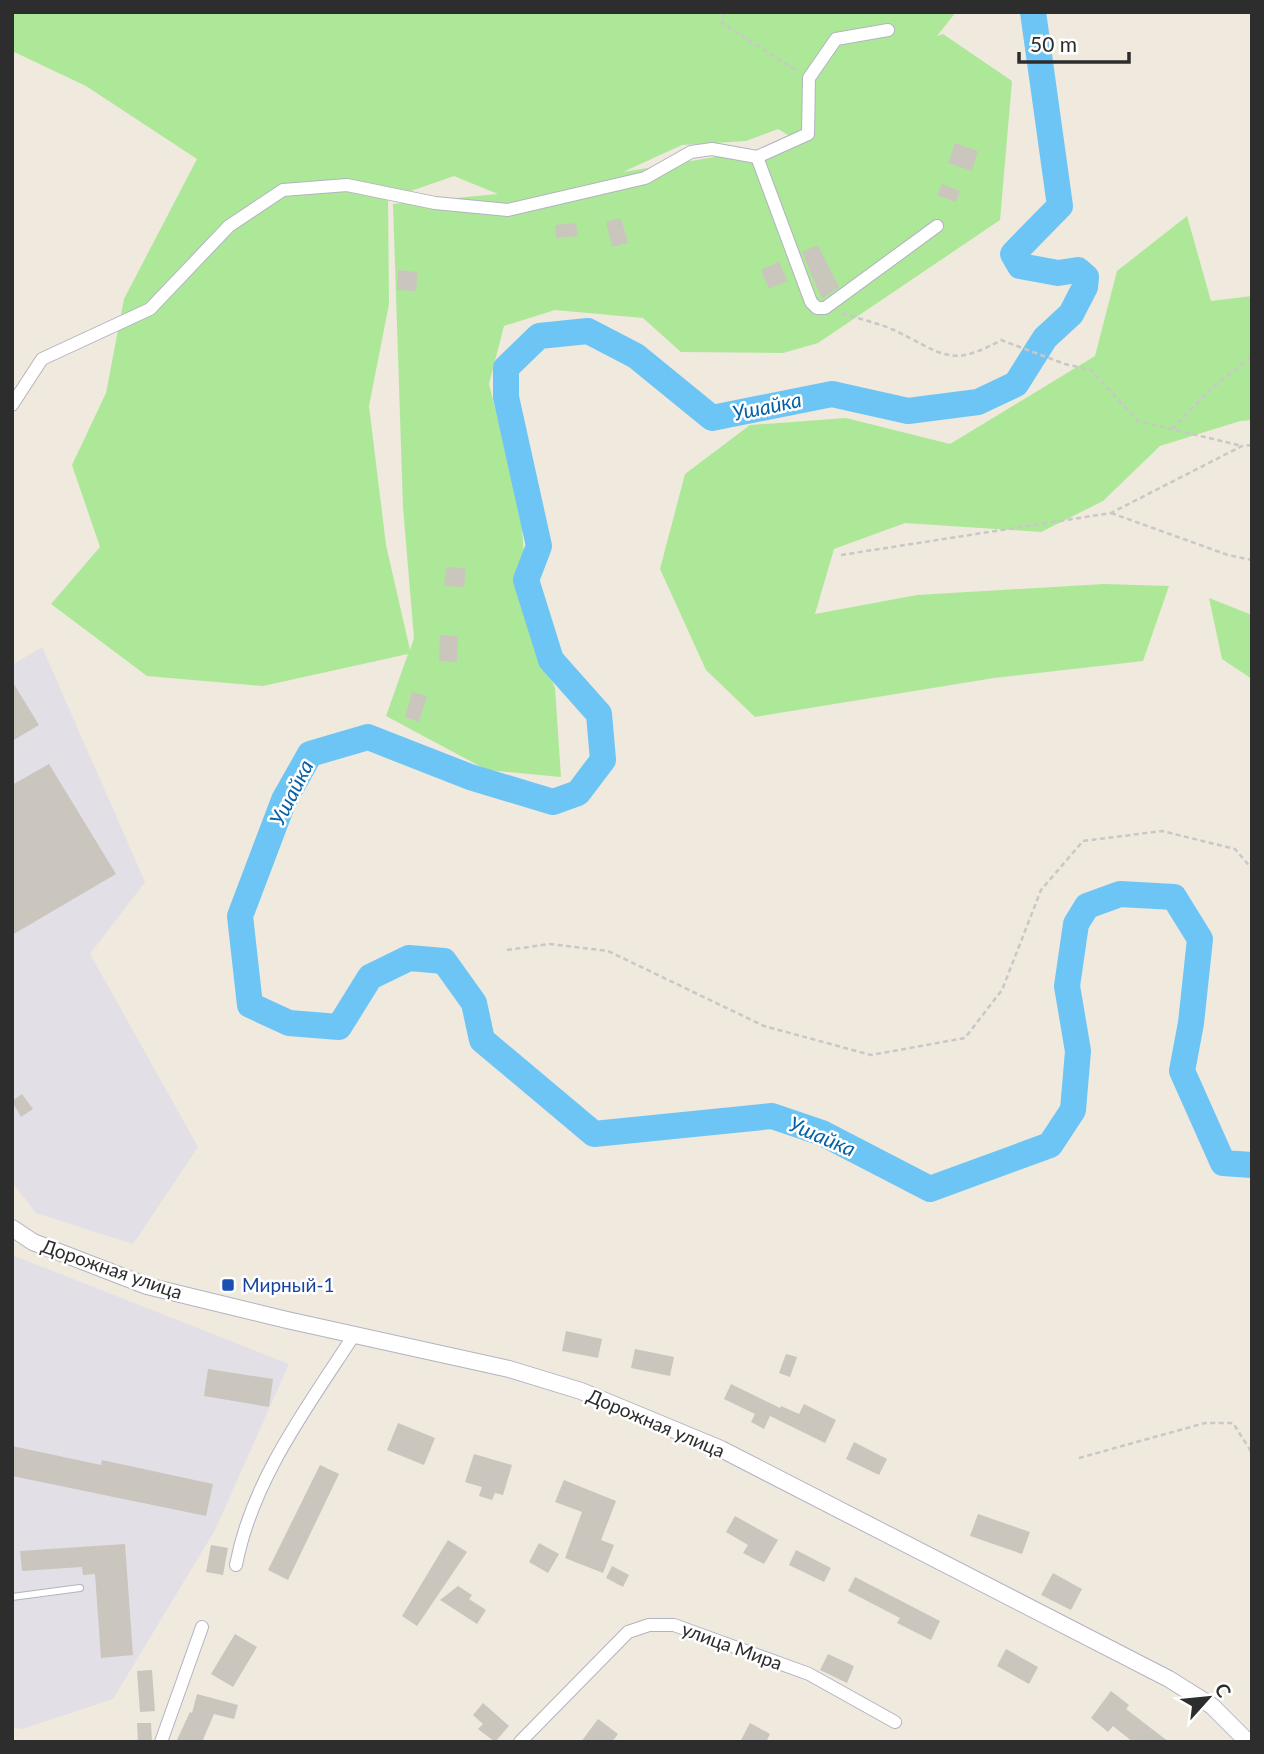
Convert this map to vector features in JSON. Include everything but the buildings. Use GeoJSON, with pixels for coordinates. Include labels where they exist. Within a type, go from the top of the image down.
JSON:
{"type":"FeatureCollection","features":[{"type":"Feature","properties":{"kind":"street"},"geometry":{"type":"LineString","coordinates":[[12,405],[42,359],[150,309],[229,226],[283,190],[347,185],[435,203],[508,210],[645,178],[691,152],[712,149],[757,157],[808,134],[809,78],[836,40],[888,30]]}},
{"type":"Feature","properties":{"kind":"street"},"geometry":{"type":"LineString","coordinates":[[757,157],[811,302],[817,308],[825,308],[937,226]]}},
{"type":"Feature","properties":{"kind":"street","name":"Дорожная улица"},"geometry":{"type":"LineString","coordinates":[[12,1228],[33,1242],[147,1286],[509,1369],[581,1391],[721,1449],[1169,1679],[1212,1706],[1248,1742]]}},
{"type":"Feature","properties":{"kind":"street"},"geometry":{"type":"LineString","coordinates":[[236,1565],[250,1513],[276,1460],[354,1335]]}},
{"type":"Feature","properties":{"kind":"street","name":"улица Мира"},"geometry":{"type":"LineString","coordinates":[[520,1742],[628,1632],[649,1625],[674,1625],[809,1674],[895,1722]]}},
{"type":"Feature","properties":{"kind":"street"},"geometry":{"type":"LineString","coordinates":[[161,1742],[202,1627]]}},
{"type":"Feature","properties":{"kind":"lane"},"geometry":{"type":"LineString","coordinates":[[12,1597],[80,1588]]}},
{"type":"Feature","properties":{"kind":"path"},"geometry":{"type":"LineString","coordinates":[[724,12],[722,23],[809,78]]}},
{"type":"Feature","properties":{"kind":"path"},"geometry":{"type":"LineString","coordinates":[[825,308],[892,329],[945,357],[975,355],[1001,340],[1065,364],[1091,370],[1138,421],[1242,446],[1252,445]]}},
{"type":"Feature","properties":{"kind":"path"},"geometry":{"type":"LineString","coordinates":[[1172,429],[1212,388],[1250,358],[1252,328]]}},
{"type":"Feature","properties":{"kind":"path"},"geometry":{"type":"LineString","coordinates":[[841,555],[1111,513],[1242,446]]}},
{"type":"Feature","properties":{"kind":"path"},"geometry":{"type":"LineString","coordinates":[[1111,513],[1252,560]]}},
{"type":"Feature","properties":{"kind":"path"},"geometry":{"type":"LineString","coordinates":[[507,950],[550,944],[608,951],[764,1026],[871,1055],[965,1038],[1002,990],[1041,890],[1083,841],[1162,831],[1235,849],[1252,869]]}},
{"type":"Feature","properties":{"kind":"path"},"geometry":{"type":"LineString","coordinates":[[1079,1458],[1205,1423],[1234,1423],[1252,1453]]}},
{"type":"Feature","properties":{"kind":"shaded area"},"geometry":{"type":"Polygon","coordinates":[[[42,647],[145,882],[90,954],[198,1147],[133,1244],[36,1213],[12,1182],[12,665],[42,647]]]}},
{"type":"Feature","properties":{"kind":"shaded area"},"geometry":{"type":"Polygon","coordinates":[[[12,1255],[289,1364],[215,1530],[113,1699],[22,1729],[12,1727],[12,1255]]]}},
{"type":"Feature","properties":{"kind":"green space"},"geometry":{"type":"Polygon","coordinates":[[[12,12],[956,12],[937,36],[943,34],[1012,81],[1000,220],[818,343],[783,353],[681,352],[643,318],[555,310],[504,326],[489,384],[521,511],[528,621],[555,688],[561,777],[487,770],[386,716],[408,654],[263,686],[147,676],[51,604],[100,547],[72,465],[106,393],[124,299],[197,159],[86,86],[12,51],[12,12]],[[778,129],[746,141],[682,145],[623,172],[801,143],[778,129]],[[454,176],[388,199],[389,304],[369,406],[386,545],[410,650],[414,638],[403,507],[393,204],[498,194],[454,176]]]}},
{"type":"Feature","properties":{"kind":"green space"},"geometry":{"type":"Polygon","coordinates":[[[1187,216],[1211,301],[1252,296],[1252,420],[1240,421],[1160,446],[1103,501],[1041,532],[905,523],[834,549],[815,614],[917,595],[1104,584],[1169,586],[1143,661],[994,678],[755,717],[706,670],[660,569],[685,474],[750,425],[846,418],[950,444],[1095,356],[1117,271],[1187,216]]]}},
{"type":"Feature","properties":{"kind":"green space"},"geometry":{"type":"Polygon","coordinates":[[[1209,598],[1252,615],[1252,679],[1222,659],[1209,598]]]}},
{"type":"Feature","properties":{"kind":"waterway","name":"Ушайка"},"geometry":{"type":"LineString","coordinates":[[1033,12],[1060,206],[1013,254],[1020,266],[1058,273],[1078,270],[1086,277],[1085,287],[1071,314],[1045,338],[1016,384],[978,402],[908,411],[832,394],[712,418],[636,356],[588,331],[539,336],[506,368],[506,397],[539,546],[526,580],[551,660],[599,714],[603,760],[578,793],[553,802],[470,777],[368,737],[310,754],[284,800],[240,916],[250,1005],[289,1023],[339,1027],[370,977],[409,958],[444,961],[474,1003],[482,1040],[594,1134],[772,1116],[822,1133],[930,1189],[1050,1145],[1073,1110],[1078,1051],[1067,986],[1076,924],[1087,906],[1120,894],[1174,897],[1200,939],[1191,1023],[1182,1071],[1223,1163],[1252,1165]]}},
{"type":"Feature","properties":{"kind":"place","name":"Мирный-1"},"geometry":{"type":"Point","coordinates":[228,1285]}}]}
